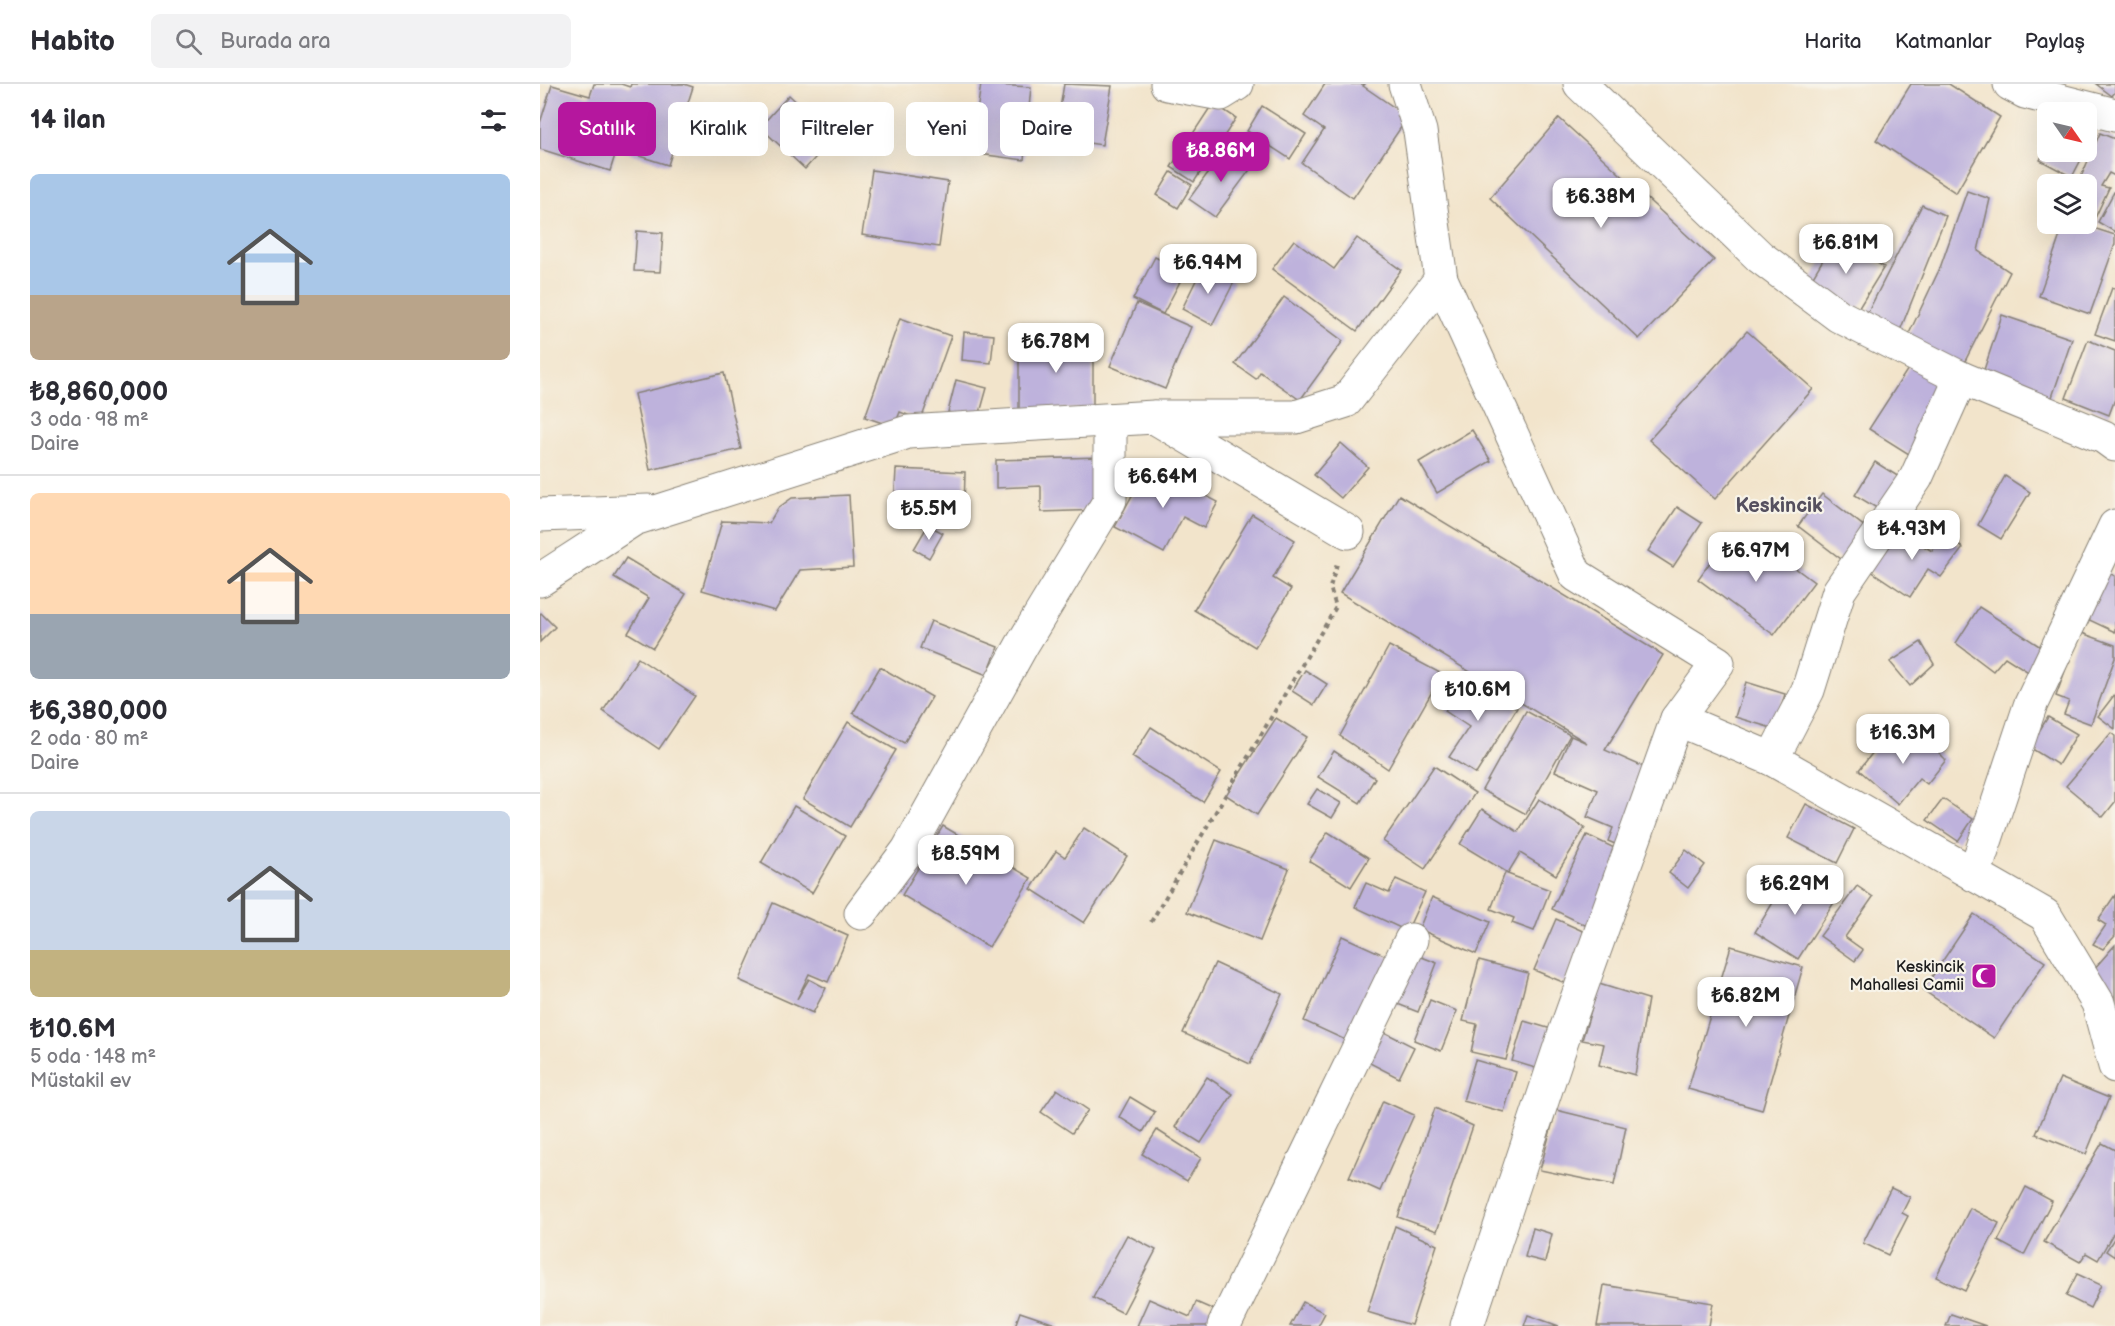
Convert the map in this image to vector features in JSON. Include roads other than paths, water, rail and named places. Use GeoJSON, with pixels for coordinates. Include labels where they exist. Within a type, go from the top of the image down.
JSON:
{"type":"FeatureCollection","features":[{"type":"Feature","properties":{"kind":"street"},"geometry":{"type":"LineString","coordinates":[[1167,84],[1221,94],[1237,84]]}},
{"type":"Feature","properties":{"kind":"street"},"geometry":{"type":"LineString","coordinates":[[1405,84],[1420,131],[1441,279],[1576,575],[1718,663],[1677,719],[1563,1038],[1467,1326]]}},
{"type":"Feature","properties":{"kind":"street"},"geometry":{"type":"LineString","coordinates":[[1580,84],[1760,256],[1839,316],[1961,378],[2111,433]]}},
{"type":"Feature","properties":{"kind":"street"},"geometry":{"type":"LineString","coordinates":[[2010,84],[2025,92],[2115,115]]}},
{"type":"Feature","properties":{"kind":"street"},"geometry":{"type":"LineString","coordinates":[[540,580],[634,519],[908,432],[1154,417],[1296,417],[1346,401],[1441,279]]}},
{"type":"Feature","properties":{"kind":"street"},"geometry":{"type":"LineString","coordinates":[[1772,759],[1808,690],[1839,591],[1916,478],[1961,378]]}},
{"type":"Feature","properties":{"kind":"street"},"geometry":{"type":"LineString","coordinates":[[1154,417],[1348,532]]}},
{"type":"Feature","properties":{"kind":"street"},"geometry":{"type":"LineString","coordinates":[[861,913],[908,850],[1022,645],[1110,500],[1110,420]]}},
{"type":"Feature","properties":{"kind":"street"},"geometry":{"type":"LineString","coordinates":[[540,515],[662,510]]}},
{"type":"Feature","properties":{"kind":"street"},"geometry":{"type":"LineString","coordinates":[[1974,875],[2030,706],[2115,526]]}},
{"type":"Feature","properties":{"kind":"street"},"geometry":{"type":"LineString","coordinates":[[1677,719],[1772,759],[2045,915],[2098,1003],[2115,1066]]}},
{"type":"Feature","properties":{"kind":"street"},"geometry":{"type":"LineString","coordinates":[[1224,1326],[1411,940]]}},
{"type":"Feature","properties":{"kind":"place","name":"Keskincik Mahallesi Camii"},"geometry":{"type":"Point","coordinates":[1984,976]}},
{"type":"Feature","properties":{"kind":"district","name":"Keskincik"},"geometry":{"type":"Point","coordinates":[1779,506]}}]}
